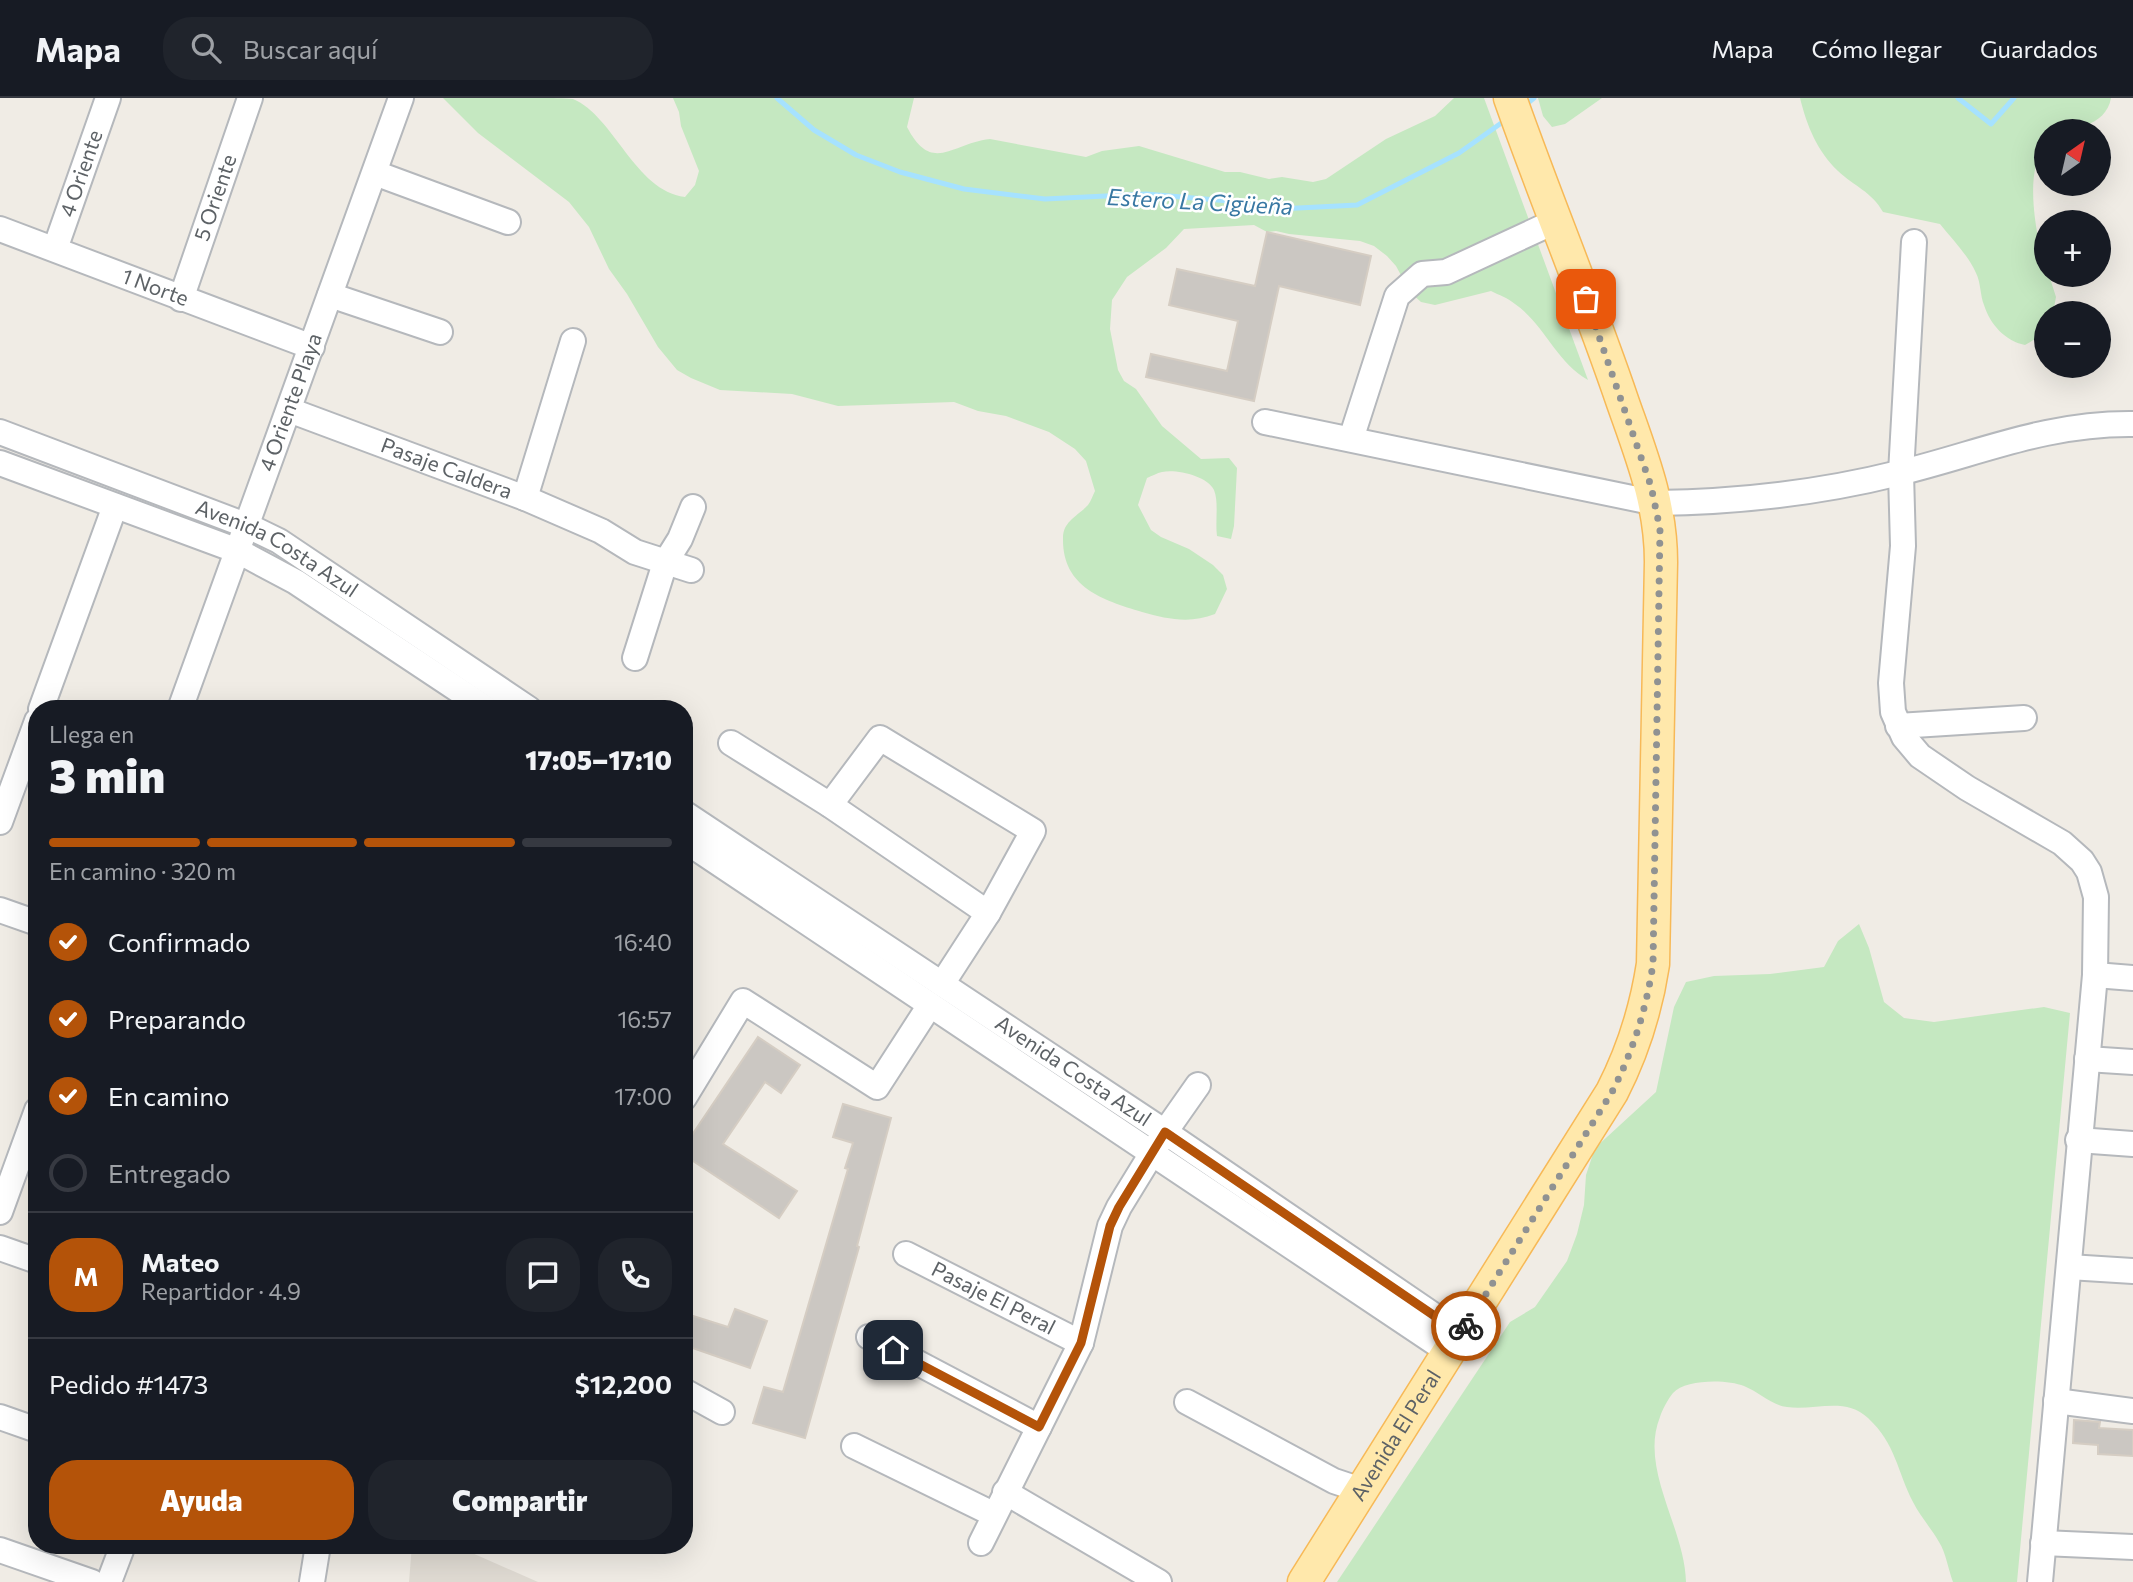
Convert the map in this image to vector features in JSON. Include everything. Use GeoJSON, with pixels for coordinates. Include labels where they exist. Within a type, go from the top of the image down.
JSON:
{"type":"FeatureCollection","features":[{"type":"Feature","properties":{"kind":"main road","name":"Avenida El Peral"},"geometry":{"type":"LineString","coordinates":[[1304,1582],[1612,1092],[1633,1046],[1646,1007],[1654,942],[1660,529],[1656,503],[1615,377],[1510,98]]}},
{"type":"Feature","properties":{"kind":"street","name":"4 Oriente"},"geometry":{"type":"LineString","coordinates":[[55,249],[108,98]]}},
{"type":"Feature","properties":{"kind":"street","name":"5 Oriente"},"geometry":{"type":"LineString","coordinates":[[181,299],[250,98]]}},
{"type":"Feature","properties":{"kind":"street","name":"4 Oriente Playa"},"geometry":{"type":"LineString","coordinates":[[188,700],[238,551],[401,98]]}},
{"type":"Feature","properties":{"kind":"street"},"geometry":{"type":"LineString","coordinates":[[375,173],[508,222]]}},
{"type":"Feature","properties":{"kind":"street"},"geometry":{"type":"LineString","coordinates":[[1350,439],[1397,296],[1422,274],[1446,272],[1556,221]]}},
{"type":"Feature","properties":{"kind":"street","name":"1 Norte"},"geometry":{"type":"LineString","coordinates":[[0,229],[312,347]]}},
{"type":"Feature","properties":{"kind":"street"},"geometry":{"type":"LineString","coordinates":[[1914,242],[1901,473],[1903,546],[1891,683],[1894,712],[1898,726],[1920,756],[1967,788],[2062,843],[2082,861],[2090,872],[2096,897],[2095,975],[2040,1582]]}},
{"type":"Feature","properties":{"kind":"street"},"geometry":{"type":"LineString","coordinates":[[330,295],[440,332]]}},
{"type":"Feature","properties":{"kind":"street"},"geometry":{"type":"LineString","coordinates":[[526,498],[573,341]]}},
{"type":"Feature","properties":{"kind":"street","name":"Pasaje Caldera"},"geometry":{"type":"LineString","coordinates":[[289,410],[526,498],[601,531],[635,552],[691,570]]}},
{"type":"Feature","properties":{"kind":"street"},"geometry":{"type":"LineString","coordinates":[[1265,422],[1656,503],[1779,496],[1852,484],[1901,473],[2032,435],[2089,426],[2133,424]]}},
{"type":"Feature","properties":{"kind":"street","name":"Avenida Costa Azul"},"geometry":{"type":"LineString","coordinates":[[0,432],[248,526],[296,551],[516,700]]}},
{"type":"Feature","properties":{"kind":"street","name":"Avenida Costa Azul"},"geometry":{"type":"LineString","coordinates":[[0,463],[238,551],[296,582],[473,700]]}},
{"type":"Feature","properties":{"kind":"street"},"geometry":{"type":"LineString","coordinates":[[44,700],[116,506]]}},
{"type":"Feature","properties":{"kind":"street"},"geometry":{"type":"LineString","coordinates":[[635,658],[664,563],[680,539],[693,507]]}},
{"type":"Feature","properties":{"kind":"street"},"geometry":{"type":"LineString","coordinates":[[1898,726],[2024,718]]}},
{"type":"Feature","properties":{"kind":"street"},"geometry":{"type":"LineString","coordinates":[[830,805],[880,738],[1032,831],[988,913],[942,984]]}},
{"type":"Feature","properties":{"kind":"street"},"geometry":{"type":"LineString","coordinates":[[731,743],[830,805],[988,913]]}},
{"type":"Feature","properties":{"kind":"street"},"geometry":{"type":"LineString","coordinates":[[0,822],[28,746]]}},
{"type":"Feature","properties":{"kind":"street","name":"Avenida Costa Azul"},"geometry":{"type":"LineString","coordinates":[[693,819],[1165,1132],[1455,1343]]}},
{"type":"Feature","properties":{"kind":"street","name":"Avenida Costa Azul"},"geometry":{"type":"LineString","coordinates":[[693,846],[1152,1154],[1455,1343]]}},
{"type":"Feature","properties":{"kind":"street"},"geometry":{"type":"LineString","coordinates":[[0,910],[28,920]]}},
{"type":"Feature","properties":{"kind":"street"},"geometry":{"type":"LineString","coordinates":[[2095,975],[2133,978]]}},
{"type":"Feature","properties":{"kind":"street"},"geometry":{"type":"LineString","coordinates":[[693,1083],[743,1002],[877,1087],[930,1005]]}},
{"type":"Feature","properties":{"kind":"street"},"geometry":{"type":"LineString","coordinates":[[2087,1059],[2133,1062]]}},
{"type":"Feature","properties":{"kind":"street"},"geometry":{"type":"LineString","coordinates":[[981,1543],[993,1514],[1081,1343],[1110,1226],[1119,1207],[1165,1132],[1198,1086]]}},
{"type":"Feature","properties":{"kind":"street"},"geometry":{"type":"LineString","coordinates":[[0,1212],[28,1135]]}},
{"type":"Feature","properties":{"kind":"street"},"geometry":{"type":"LineString","coordinates":[[2078,1140],[2133,1144]]}},
{"type":"Feature","properties":{"kind":"street"},"geometry":{"type":"LineString","coordinates":[[0,1248],[28,1258]]}},
{"type":"Feature","properties":{"kind":"street","name":"Pasaje El Peral"},"geometry":{"type":"LineString","coordinates":[[906,1254],[1081,1343]]}},
{"type":"Feature","properties":{"kind":"street"},"geometry":{"type":"LineString","coordinates":[[2069,1266],[2133,1271]]}},
{"type":"Feature","properties":{"kind":"street"},"geometry":{"type":"LineString","coordinates":[[869,1337],[1039,1427]]}},
{"type":"Feature","properties":{"kind":"street"},"geometry":{"type":"LineString","coordinates":[[693,1396],[722,1412]]}},
{"type":"Feature","properties":{"kind":"street"},"geometry":{"type":"LineString","coordinates":[[2056,1401],[2133,1410]]}},
{"type":"Feature","properties":{"kind":"street"},"geometry":{"type":"LineString","coordinates":[[1187,1402],[1334,1481],[1361,1490]]}},
{"type":"Feature","properties":{"kind":"street"},"geometry":{"type":"LineString","coordinates":[[0,1417],[28,1427]]}},
{"type":"Feature","properties":{"kind":"street"},"geometry":{"type":"LineString","coordinates":[[854,1446],[993,1514]]}},
{"type":"Feature","properties":{"kind":"street"},"geometry":{"type":"LineString","coordinates":[[1005,1492],[1159,1582]]}},
{"type":"Feature","properties":{"kind":"street"},"geometry":{"type":"LineString","coordinates":[[2043,1543],[2133,1547]]}},
{"type":"Feature","properties":{"kind":"street"},"geometry":{"type":"LineString","coordinates":[[0,1550],[92,1582]]}},
{"type":"Feature","properties":{"kind":"street"},"geometry":{"type":"LineString","coordinates":[[109,1582],[120,1554]]}},
{"type":"Feature","properties":{"kind":"street"},"geometry":{"type":"LineString","coordinates":[[312,1582],[317,1554]]}},
{"type":"Feature","properties":{"kind":"shaded area"},"geometry":{"type":"Polygon","coordinates":[[[411,1554],[474,1554],[538,1582],[409,1582],[411,1554]]]}},
{"type":"Feature","properties":{"kind":"green space"},"geometry":{"type":"Polygon","coordinates":[[[443,98],[573,99],[588,108],[601,121],[652,182],[668,192],[685,197],[695,185],[699,171],[673,98],[914,98],[907,127],[925,150],[934,153],[990,139],[1086,157],[1102,151],[1139,146],[1225,172],[1313,182],[1326,179],[1386,139],[1435,116],[1454,98],[1484,98],[1588,380],[1567,363],[1535,322],[1509,300],[1491,291],[1435,305],[1421,302],[1410,292],[1396,266],[1374,246],[1360,241],[1267,232],[1254,225],[1184,229],[1166,248],[1127,277],[1112,300],[1110,329],[1118,370],[1124,381],[1136,389],[1162,426],[1201,459],[1229,458],[1237,468],[1234,526],[1231,539],[1217,536],[1214,490],[1205,481],[1175,472],[1162,472],[1147,478],[1138,505],[1151,530],[1189,549],[1213,565],[1223,575],[1227,589],[1215,614],[1188,620],[1151,615],[1099,596],[1077,580],[1069,569],[1064,555],[1065,527],[1088,505],[1095,491],[1086,461],[1075,449],[1049,432],[1006,416],[978,411],[954,402],[838,406],[792,394],[720,390],[691,378],[677,370],[658,347],[609,269],[589,227],[569,202],[478,133],[443,98]]]}},
{"type":"Feature","properties":{"kind":"green space"},"geometry":{"type":"Polygon","coordinates":[[[1538,98],[1602,98],[1565,124],[1552,127],[1543,116],[1538,98]]]}},
{"type":"Feature","properties":{"kind":"green space"},"geometry":{"type":"Polygon","coordinates":[[[1800,98],[2111,98],[2108,108],[2097,119],[2034,119],[2034,287],[2053,287],[2056,297],[2055,301],[2034,301],[2034,339],[2025,345],[2011,340],[1999,331],[1987,312],[1973,266],[1940,224],[1883,212],[1868,194],[1838,171],[1824,155],[1806,118],[1800,98]]]}},
{"type":"Feature","properties":{"kind":"green space"},"geometry":{"type":"Polygon","coordinates":[[[1859,924],[1869,948],[1884,1002],[1904,1018],[1934,1022],[2044,1007],[2070,1013],[2017,1582],[1953,1582],[1941,1546],[1913,1502],[1885,1438],[1859,1411],[1840,1406],[1787,1407],[1776,1404],[1744,1386],[1717,1381],[1687,1385],[1673,1393],[1662,1411],[1655,1437],[1659,1478],[1679,1541],[1686,1582],[1337,1582],[1510,1322],[1535,1307],[1567,1261],[1577,1234],[1584,1205],[1586,1175],[1595,1148],[1656,1092],[1674,1007],[1686,982],[1714,976],[1770,974],[1824,967],[1838,941],[1859,924]]]}},
{"type":"Feature","properties":{"kind":"building"},"geometry":{"type":"Polygon","coordinates":[[[1267,232],[1371,256],[1360,305],[1279,286],[1254,401],[1146,377],[1151,354],[1227,371],[1238,321],[1169,305],[1177,269],[1255,286],[1267,232]]]}},
{"type":"Feature","properties":{"kind":"building"},"geometry":{"type":"Polygon","coordinates":[[[758,1037],[800,1065],[781,1093],[765,1082],[723,1144],[797,1191],[779,1218],[693,1161],[693,1134],[758,1037]]]}},
{"type":"Feature","properties":{"kind":"building"},"geometry":{"type":"Polygon","coordinates":[[[843,1104],[891,1118],[857,1246],[859,1247],[805,1438],[753,1423],[764,1387],[783,1392],[848,1169],[845,1168],[853,1143],[833,1137],[843,1104]]]}},
{"type":"Feature","properties":{"kind":"building"},"geometry":{"type":"Polygon","coordinates":[[[735,1309],[767,1321],[750,1368],[693,1348],[693,1316],[728,1327],[735,1309]]]}},
{"type":"Feature","properties":{"kind":"building"},"geometry":{"type":"Polygon","coordinates":[[[2074,1420],[2100,1422],[2099,1428],[2133,1430],[2133,1456],[2098,1454],[2098,1445],[2073,1443],[2074,1420]]]}},
{"type":"Feature","properties":{"kind":"waterway","name":"Estero La Cigüeña"},"geometry":{"type":"LineString","coordinates":[[777,98],[814,130],[856,155],[900,172],[964,189],[1045,199],[1146,194],[1229,201],[1279,209],[1357,205],[1459,153],[1507,119]]}},
{"type":"Feature","properties":{"kind":"waterway","name":"Estero La Cigüeña"},"geometry":{"type":"LineString","coordinates":[[1523,107],[1534,98]]}},
{"type":"Feature","properties":{"kind":"waterway","name":"Estero La Cigüeña"},"geometry":{"type":"LineString","coordinates":[[1958,98],[1991,124],[2014,98]]}},
{"type":"Feature","properties":{"kind":"way so far"},"geometry":{"type":"LineString","coordinates":[[1466,1326],[1626,1066],[1646,1007],[1653,964],[1660,529],[1651,486],[1586,299]]}},
{"type":"Feature","properties":{"kind":"route"},"geometry":{"type":"LineString","coordinates":[[893,1350],[1039,1427],[1081,1343],[1110,1226],[1165,1132],[1461,1334],[1466,1326]]}}]}
